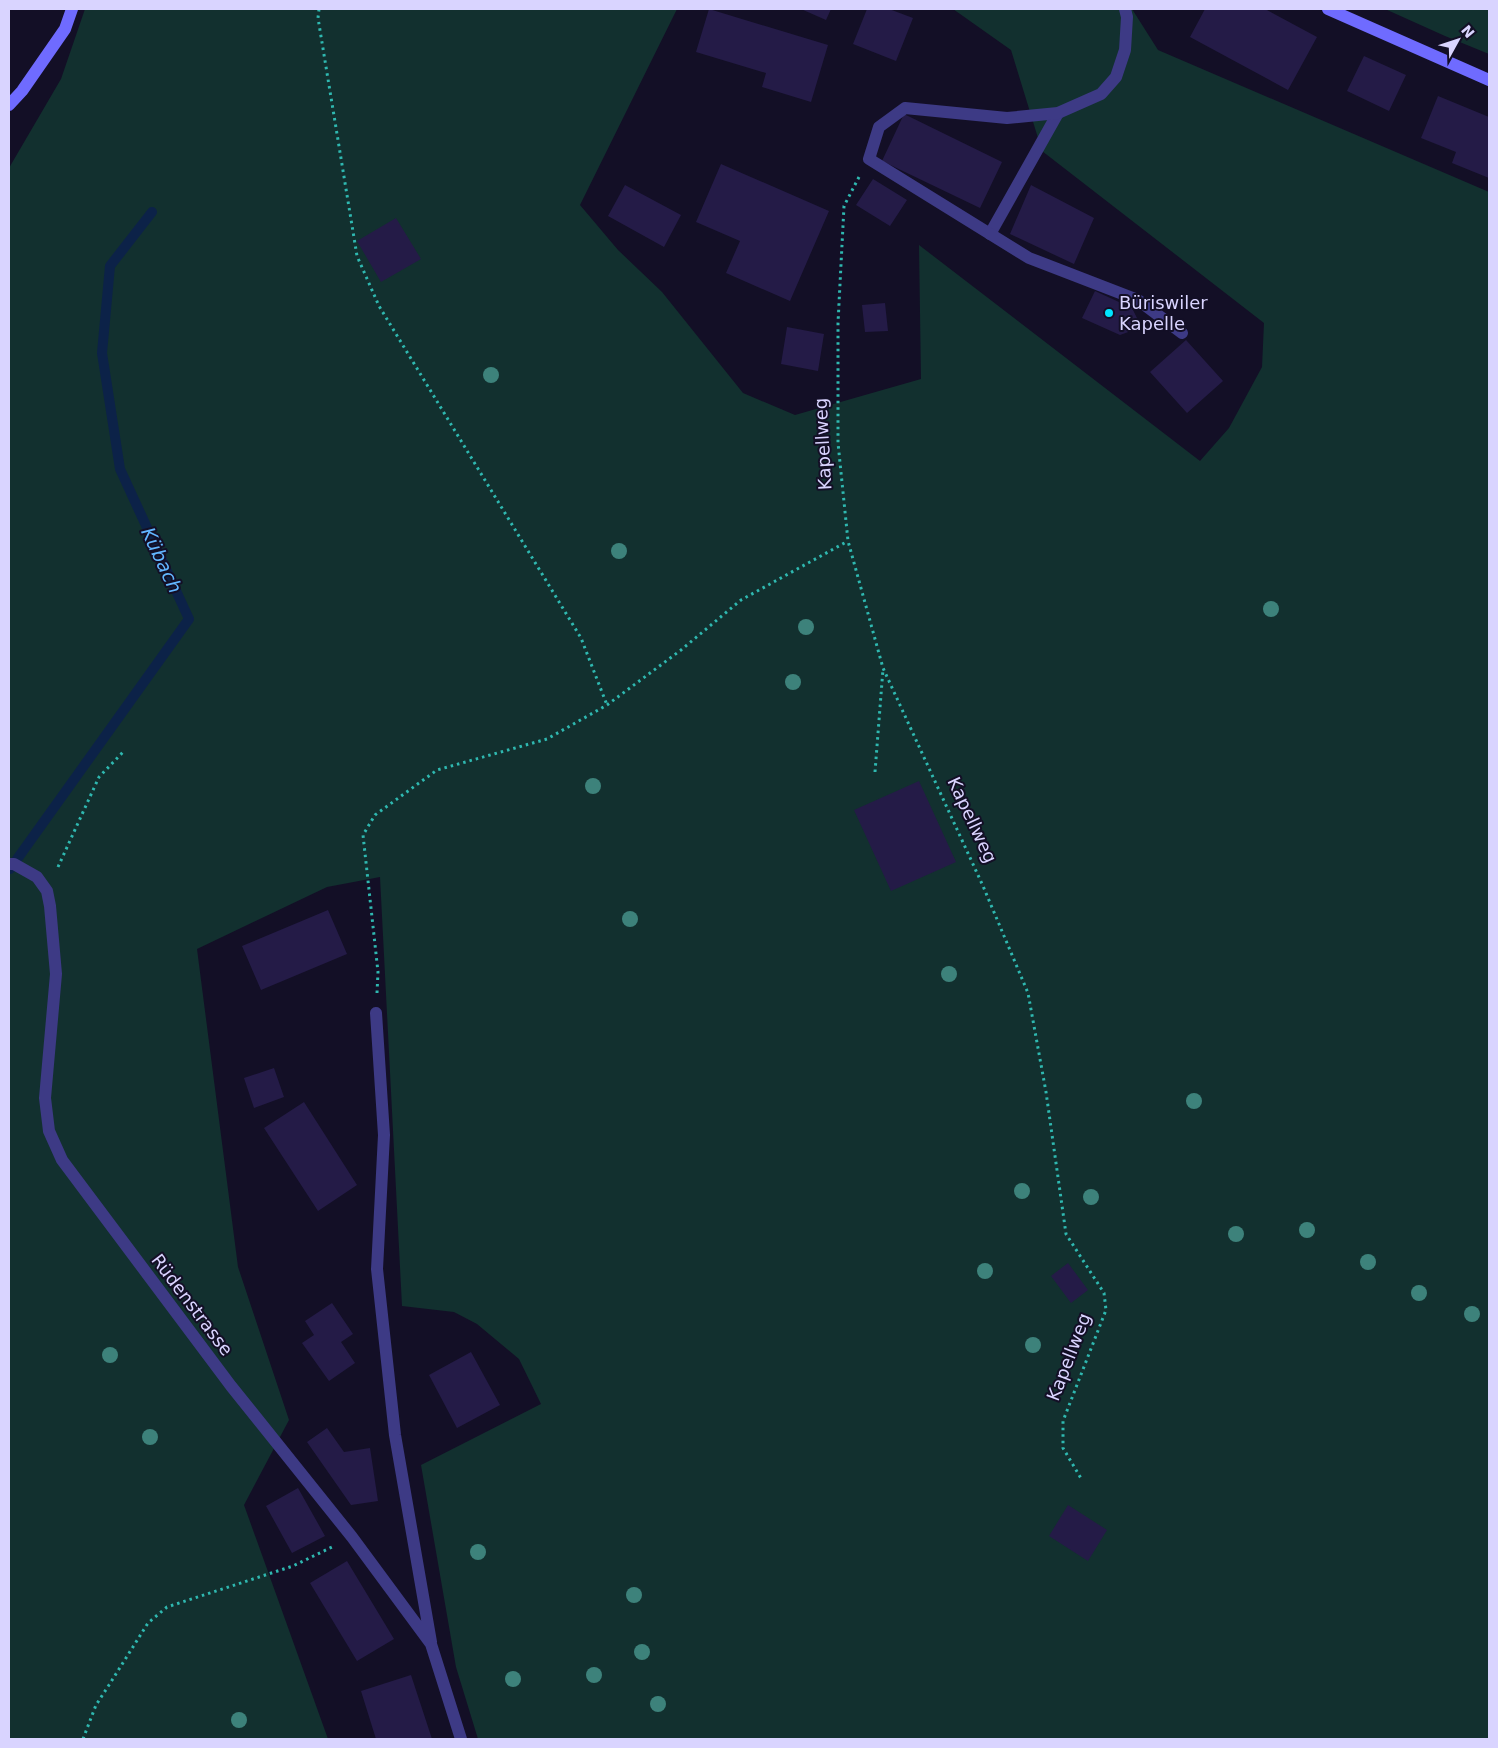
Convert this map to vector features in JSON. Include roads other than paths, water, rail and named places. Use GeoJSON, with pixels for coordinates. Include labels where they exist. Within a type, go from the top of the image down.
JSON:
{"type":"FeatureCollection","features":[{"type":"Feature","properties":{"kind":"street"},"geometry":{"type":"LineString","coordinates":[[9,105],[22,91],[65,29],[72,9]]}},
{"type":"Feature","properties":{"kind":"street"},"geometry":{"type":"LineString","coordinates":[[1125,9],[1125,50],[1116,77],[1101,94],[1058,113],[1007,118],[905,108],[879,127],[869,159],[1029,258],[1138,300],[1182,333]]}},
{"type":"Feature","properties":{"kind":"street"},"geometry":{"type":"LineString","coordinates":[[1328,9],[1489,80]]}},
{"type":"Feature","properties":{"kind":"street"},"geometry":{"type":"LineString","coordinates":[[990,234],[1058,113]]}},
{"type":"Feature","properties":{"kind":"street","name":"Rüdenstrasse"},"geometry":{"type":"LineString","coordinates":[[9,864],[14,864],[37,877],[47,890],[50,906],[56,974],[45,1098],[48,1131],[59,1153],[86,1193],[231,1386],[352,1537],[431,1644],[461,1739]]}},
{"type":"Feature","properties":{"kind":"street"},"geometry":{"type":"LineString","coordinates":[[376,1013],[384,1135],[378,1269],[395,1435],[431,1644]]}},
{"type":"Feature","properties":{"kind":"waterway","name":"Kübach"},"geometry":{"type":"LineString","coordinates":[[10,869],[189,619],[120,469],[102,353],[110,266],[152,212]]}},
{"type":"Feature","properties":{"kind":"place","name":"Büriswiler Kapelle"},"geometry":{"type":"Point","coordinates":[1109,313]}}]}
